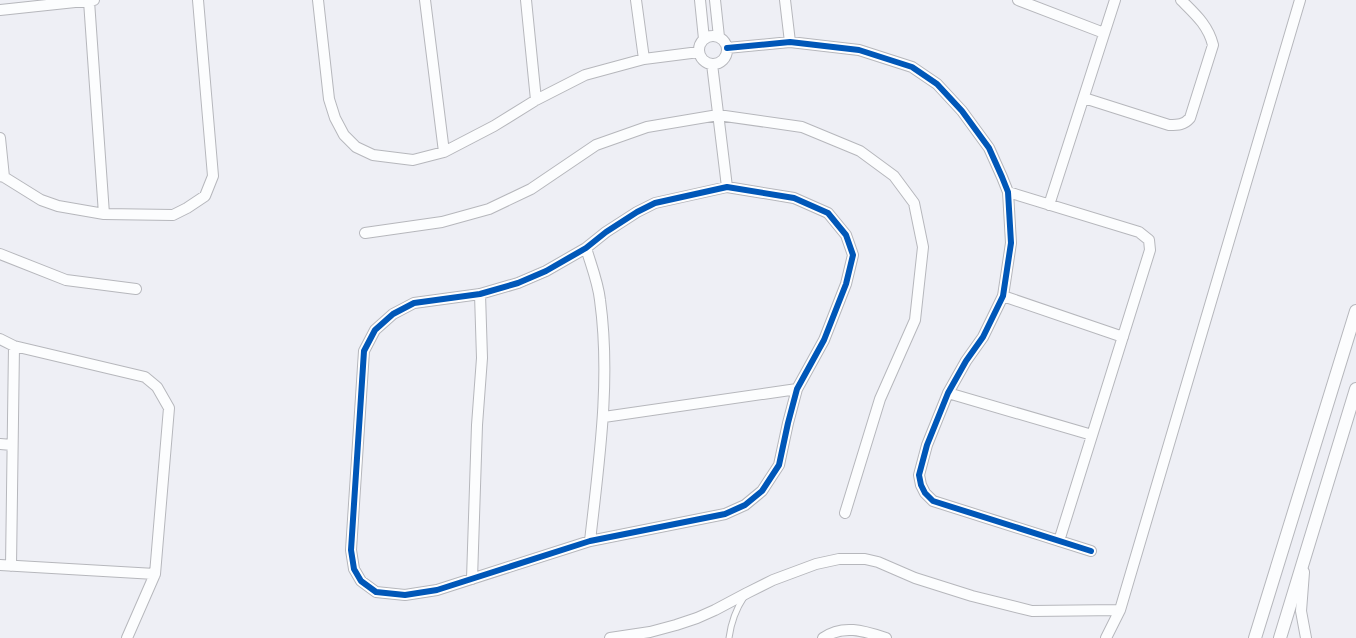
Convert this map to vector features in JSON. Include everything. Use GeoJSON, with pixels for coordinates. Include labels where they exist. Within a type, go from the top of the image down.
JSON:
{"type":"FeatureCollection","features":[{"type":"Feature","properties":{"kind":"street"},"geometry":{"type":"LineString","coordinates":[[0,10],[94,0]]}},
{"type":"Feature","properties":{"kind":"street"},"geometry":{"type":"LineString","coordinates":[[0,138],[2,177],[41,200],[58,206],[104,214],[173,215],[205,196],[213,176],[198,0]]}},
{"type":"Feature","properties":{"kind":"street"},"geometry":{"type":"LineString","coordinates":[[318,0],[329,99],[335,118],[344,134],[356,147],[373,155],[413,160],[444,152],[494,126],[536,100],[585,75],[644,59],[699,52]]}},
{"type":"Feature","properties":{"kind":"street"},"geometry":{"type":"LineString","coordinates":[[425,0],[444,152]]}},
{"type":"Feature","properties":{"kind":"street"},"geometry":{"type":"LineString","coordinates":[[526,0],[536,100]]}},
{"type":"Feature","properties":{"kind":"street"},"geometry":{"type":"LineString","coordinates":[[636,0],[644,59]]}},
{"type":"Feature","properties":{"kind":"street"},"geometry":{"type":"LineString","coordinates":[[700,0],[704,39],[699,47],[699,52],[703,61],[712,64],[722,62],[727,53],[723,40],[714,36],[704,39]]}},
{"type":"Feature","properties":{"kind":"street"},"geometry":{"type":"LineString","coordinates":[[715,0],[718,37]]}},
{"type":"Feature","properties":{"kind":"street"},"geometry":{"type":"LineString","coordinates":[[786,0],[790,42]]}},
{"type":"Feature","properties":{"kind":"street"},"geometry":{"type":"LineString","coordinates":[[1018,0],[1104,33]]}},
{"type":"Feature","properties":{"kind":"street"},"geometry":{"type":"LineString","coordinates":[[1049,205],[1115,0]]}},
{"type":"Feature","properties":{"kind":"street"},"geometry":{"type":"LineString","coordinates":[[1084,98],[1169,126],[1186,123],[1190,118],[1213,45],[1202,20],[1181,0]]}},
{"type":"Feature","properties":{"kind":"street"},"geometry":{"type":"LineString","coordinates":[[1106,638],[1120,610],[1300,0]]}},
{"type":"Feature","properties":{"kind":"street"},"geometry":{"type":"LineString","coordinates":[[89,1],[104,214]]}},
{"type":"Feature","properties":{"kind":"street"},"geometry":{"type":"LineString","coordinates":[[727,48],[790,42],[859,50],[912,68],[937,84],[962,112],[989,148],[1008,192],[1011,243],[1003,296],[983,337],[966,360],[948,393],[927,444],[919,475],[921,484],[925,493],[933,501],[1091,551]]}},
{"type":"Feature","properties":{"kind":"street"},"geometry":{"type":"LineString","coordinates":[[712,64],[727,187]]}},
{"type":"Feature","properties":{"kind":"street"},"geometry":{"type":"LineString","coordinates":[[365,233],[442,222],[489,209],[531,189],[596,145],[647,127],[718,116],[802,127],[860,152],[894,176],[914,203],[923,247],[916,320],[880,399],[845,513]]}},
{"type":"Feature","properties":{"kind":"street"},"geometry":{"type":"LineString","coordinates":[[727,187],[794,198],[828,213],[846,234],[853,255],[846,284],[824,340],[797,390],[779,466],[762,491],[745,506],[725,514],[590,541],[437,590],[405,595],[376,592],[360,581],[354,570],[351,550],[364,351],[375,330],[393,314],[414,303],[480,294],[518,283],[539,274],[586,248],[636,212],[655,203],[727,187]]}},
{"type":"Feature","properties":{"kind":"street"},"geometry":{"type":"LineString","coordinates":[[1008,192],[1139,232],[1149,240],[1150,250],[1059,540]]}},
{"type":"Feature","properties":{"kind":"street"},"geometry":{"type":"LineString","coordinates":[[586,248],[600,297],[604,341],[604,417],[590,541]]}},
{"type":"Feature","properties":{"kind":"street"},"geometry":{"type":"LineString","coordinates":[[0,254],[66,280],[136,289]]}},
{"type":"Feature","properties":{"kind":"street"},"geometry":{"type":"LineString","coordinates":[[472,578],[477,425],[482,358],[480,294]]}},
{"type":"Feature","properties":{"kind":"street"},"geometry":{"type":"LineString","coordinates":[[1003,296],[1123,337]]}},
{"type":"Feature","properties":{"kind":"street"},"geometry":{"type":"LineString","coordinates":[[1255,638],[1356,311]]}},
{"type":"Feature","properties":{"kind":"street"},"geometry":{"type":"LineString","coordinates":[[0,339],[14,346],[145,377],[157,387],[169,408],[155,574],[127,638]]}},
{"type":"Feature","properties":{"kind":"street"},"geometry":{"type":"LineString","coordinates":[[14,346],[12,445],[5,565],[155,574]]}},
{"type":"Feature","properties":{"kind":"street"},"geometry":{"type":"LineString","coordinates":[[1280,638],[1356,389]]}},
{"type":"Feature","properties":{"kind":"street"},"geometry":{"type":"LineString","coordinates":[[604,417],[797,390]]}},
{"type":"Feature","properties":{"kind":"street"},"geometry":{"type":"LineString","coordinates":[[948,393],[1092,435]]}},
{"type":"Feature","properties":{"kind":"street"},"geometry":{"type":"LineString","coordinates":[[0,444],[12,445]]}},
{"type":"Feature","properties":{"kind":"street"},"geometry":{"type":"LineString","coordinates":[[1305,555],[1301,611],[1306,638]]}},
{"type":"Feature","properties":{"kind":"street"},"geometry":{"type":"LineString","coordinates":[[610,638],[650,632],[676,625],[715,610],[773,580],[827,560],[852,558],[878,562],[915,578],[980,598],[1032,611],[1120,610]]}},
{"type":"Feature","properties":{"kind":"street"},"geometry":{"type":"LineString","coordinates":[[822,638],[835,632],[851,629],[886,638]]}},
{"type":"Feature","properties":{"kind":"lane"},"geometry":{"type":"LineString","coordinates":[[729,638],[735,614],[747,593]]}},
{"type":"Feature","properties":{"kind":"cycle path"},"geometry":{"type":"LineString","coordinates":[[727,48],[790,42],[859,50],[912,67],[937,84],[962,111],[989,148],[1008,192],[1011,243],[1003,296],[983,337],[966,361],[948,393],[927,445],[919,475],[921,485],[925,493],[933,501],[1091,551]]}},
{"type":"Feature","properties":{"kind":"cycle path"},"geometry":{"type":"LineString","coordinates":[[727,187],[794,198],[828,213],[846,235],[853,255],[846,284],[824,340],[797,389],[779,465],[762,491],[745,505],[725,514],[590,541],[437,590],[405,595],[376,592],[361,581],[354,569],[351,550],[364,351],[375,330],[393,314],[414,303],[480,294],[518,283],[546,271],[586,248],[606,232],[637,212],[655,203],[727,187]]}}]}
